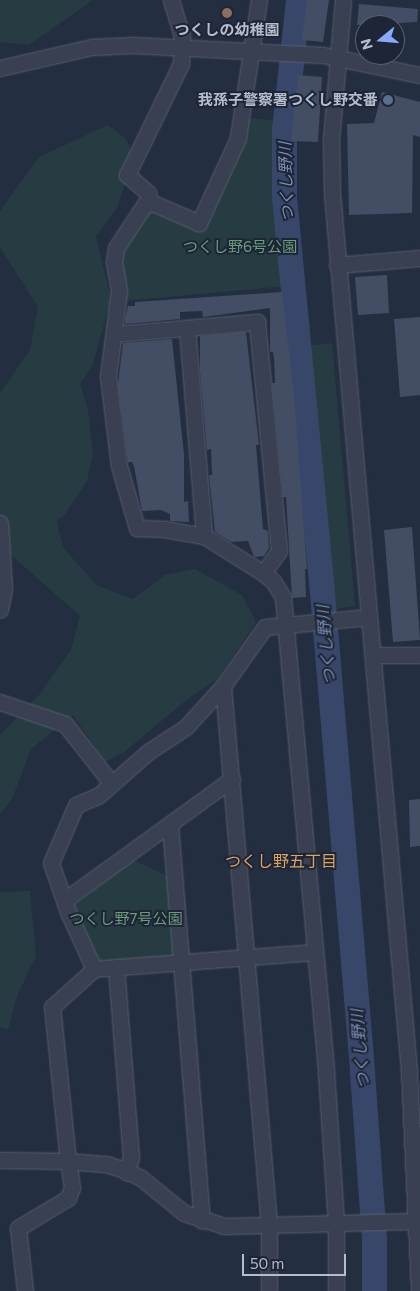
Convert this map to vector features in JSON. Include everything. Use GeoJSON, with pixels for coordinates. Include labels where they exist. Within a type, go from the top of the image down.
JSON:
{"type":"FeatureCollection","features":[{"type":"Feature","properties":{"kind":"street"},"geometry":{"type":"LineString","coordinates":[[150,203],[148,193],[127,174],[181,64],[183,46],[171,0]]}},
{"type":"Feature","properties":{"kind":"street"},"geometry":{"type":"LineString","coordinates":[[259,0],[254,49],[238,138],[199,223],[150,203],[145,204],[116,248],[114,262],[119,291],[108,376],[118,457],[138,528],[164,529],[204,536],[264,573],[273,580],[283,597],[336,1223],[336,1291]]}},
{"type":"Feature","properties":{"kind":"street"},"geometry":{"type":"LineString","coordinates":[[343,0],[337,56],[330,164],[337,265],[408,1062],[419,1291]]}},
{"type":"Feature","properties":{"kind":"street"},"geometry":{"type":"LineString","coordinates":[[0,68],[92,47],[183,46],[254,49],[337,56],[420,75]]}},
{"type":"Feature","properties":{"kind":"street"},"geometry":{"type":"LineString","coordinates":[[337,265],[420,258]]}},
{"type":"Feature","properties":{"kind":"street"},"geometry":{"type":"LineString","coordinates":[[114,334],[258,322],[278,551],[264,573]]}},
{"type":"Feature","properties":{"kind":"street"},"geometry":{"type":"LineString","coordinates":[[187,328],[204,536]]}},
{"type":"Feature","properties":{"kind":"street"},"geometry":{"type":"LineString","coordinates":[[0,523],[4,589],[0,610]]}},
{"type":"Feature","properties":{"kind":"street"},"geometry":{"type":"LineString","coordinates":[[94,969],[68,912],[66,899],[52,863],[76,805],[99,795],[148,752],[186,726],[223,686],[265,627],[369,617]]}},
{"type":"Feature","properties":{"kind":"street"},"geometry":{"type":"LineString","coordinates":[[373,654],[420,655]]}},
{"type":"Feature","properties":{"kind":"street"},"geometry":{"type":"LineString","coordinates":[[223,686],[248,957],[269,1225],[269,1291]]}},
{"type":"Feature","properties":{"kind":"street"},"geometry":{"type":"LineString","coordinates":[[0,702],[65,724],[112,784]]}},
{"type":"Feature","properties":{"kind":"street"},"geometry":{"type":"LineString","coordinates":[[66,899],[232,779]]}},
{"type":"Feature","properties":{"kind":"street"},"geometry":{"type":"LineString","coordinates":[[170,824],[202,1220]]}},
{"type":"Feature","properties":{"kind":"street"},"geometry":{"type":"LineString","coordinates":[[25,1291],[18,1228],[68,1198],[72,1188],[52,1007],[94,969],[313,952]]}},
{"type":"Feature","properties":{"kind":"street"},"geometry":{"type":"LineString","coordinates":[[116,967],[131,1158],[127,1172]]}},
{"type":"Feature","properties":{"kind":"street"},"geometry":{"type":"LineString","coordinates":[[0,1160],[68,1161],[106,1164],[141,1178],[184,1213],[224,1226],[417,1222]]}},
{"type":"Feature","properties":{"kind":"green space"},"geometry":{"type":"Polygon","coordinates":[[[0,0],[93,0],[29,45],[0,42],[0,0]]]}},
{"type":"Feature","properties":{"kind":"green space","name":"つくし野6号公園"},"geometry":{"type":"Polygon","coordinates":[[[249,118],[279,121],[279,219],[285,286],[124,301],[121,250],[148,211],[154,210],[201,232],[245,140],[249,118]]]}},
{"type":"Feature","properties":{"kind":"green space"},"geometry":{"type":"Polygon","coordinates":[[[108,125],[126,139],[134,156],[117,208],[96,236],[111,299],[93,364],[80,384],[88,410],[93,453],[87,481],[63,517],[57,520],[64,549],[98,586],[133,599],[165,575],[195,569],[242,595],[256,622],[218,678],[184,702],[124,752],[105,762],[73,715],[31,749],[12,799],[0,814],[0,735],[39,695],[71,650],[80,616],[0,545],[0,393],[30,350],[38,307],[0,247],[0,211],[39,157],[108,125]]]}},
{"type":"Feature","properties":{"kind":"green space"},"geometry":{"type":"Polygon","coordinates":[[[332,343],[355,606],[330,610],[307,346],[332,343]]]}},
{"type":"Feature","properties":{"kind":"green space","name":"つくし野7号公園"},"geometry":{"type":"Polygon","coordinates":[[[133,860],[167,876],[174,954],[170,959],[105,964],[98,960],[74,909],[76,903],[133,860]]]}},
{"type":"Feature","properties":{"kind":"green space"},"geometry":{"type":"Polygon","coordinates":[[[30,891],[36,956],[17,996],[8,1030],[0,1027],[0,892],[30,891]]]}},
{"type":"Feature","properties":{"kind":"building"},"geometry":{"type":"Polygon","coordinates":[[[307,0],[329,0],[323,42],[302,40],[307,0]]]}},
{"type":"Feature","properties":{"kind":"building"},"geometry":{"type":"Polygon","coordinates":[[[359,4],[418,9],[417,22],[405,23],[405,15],[358,15],[359,4]]]}},
{"type":"Feature","properties":{"kind":"building"},"geometry":{"type":"Polygon","coordinates":[[[298,75],[322,77],[318,142],[291,141],[298,75]]]}},
{"type":"Feature","properties":{"kind":"building"},"geometry":{"type":"Polygon","coordinates":[[[382,92],[420,102],[420,137],[413,135],[412,213],[349,215],[347,124],[374,123],[382,92]]]}},
{"type":"Feature","properties":{"kind":"building"},"geometry":{"type":"Polygon","coordinates":[[[387,275],[389,313],[358,315],[355,277],[387,275]]]}},
{"type":"Feature","properties":{"kind":"building"},"geometry":{"type":"Polygon","coordinates":[[[282,292],[294,395],[307,569],[305,569],[306,597],[292,598],[286,497],[283,497],[272,383],[275,383],[274,358],[273,352],[270,352],[270,308],[203,317],[202,311],[180,312],[180,319],[125,324],[128,306],[135,306],[135,302],[282,292]]]}},
{"type":"Feature","properties":{"kind":"building"},"geometry":{"type":"Polygon","coordinates":[[[420,317],[420,395],[400,397],[394,319],[420,317]]]}},
{"type":"Feature","properties":{"kind":"building"},"geometry":{"type":"Polygon","coordinates":[[[246,332],[259,445],[256,445],[263,529],[268,531],[269,548],[264,556],[254,557],[248,541],[231,542],[215,532],[209,475],[212,475],[211,449],[207,450],[200,370],[200,336],[246,332]]]}},
{"type":"Feature","properties":{"kind":"building"},"geometry":{"type":"Polygon","coordinates":[[[172,339],[184,455],[184,502],[188,501],[189,522],[170,521],[170,514],[161,510],[142,511],[134,466],[132,462],[128,462],[118,384],[123,343],[172,339]]]}},
{"type":"Feature","properties":{"kind":"building"},"geometry":{"type":"Polygon","coordinates":[[[412,527],[420,640],[393,642],[384,530],[412,527]]]}},
{"type":"Feature","properties":{"kind":"building"},"geometry":{"type":"Polygon","coordinates":[[[420,799],[420,846],[410,847],[409,800],[420,799]]]}},
{"type":"Feature","properties":{"kind":"waterway","name":"つくし野川"},"geometry":{"type":"LineString","coordinates":[[298,0],[284,128],[284,197],[321,581],[362,1072],[374,1238],[374,1291]]}},
{"type":"Feature","properties":{"kind":"place","name":"つくしの幼稚園"},"geometry":{"type":"Point","coordinates":[227,13]}},
{"type":"Feature","properties":{"kind":"place","name":"我孫子警察署つくし野交番"},"geometry":{"type":"Point","coordinates":[388,100]}},
{"type":"Feature","properties":{"kind":"district","name":"つくし野五丁目"},"geometry":{"type":"Point","coordinates":[281,861]}}]}
